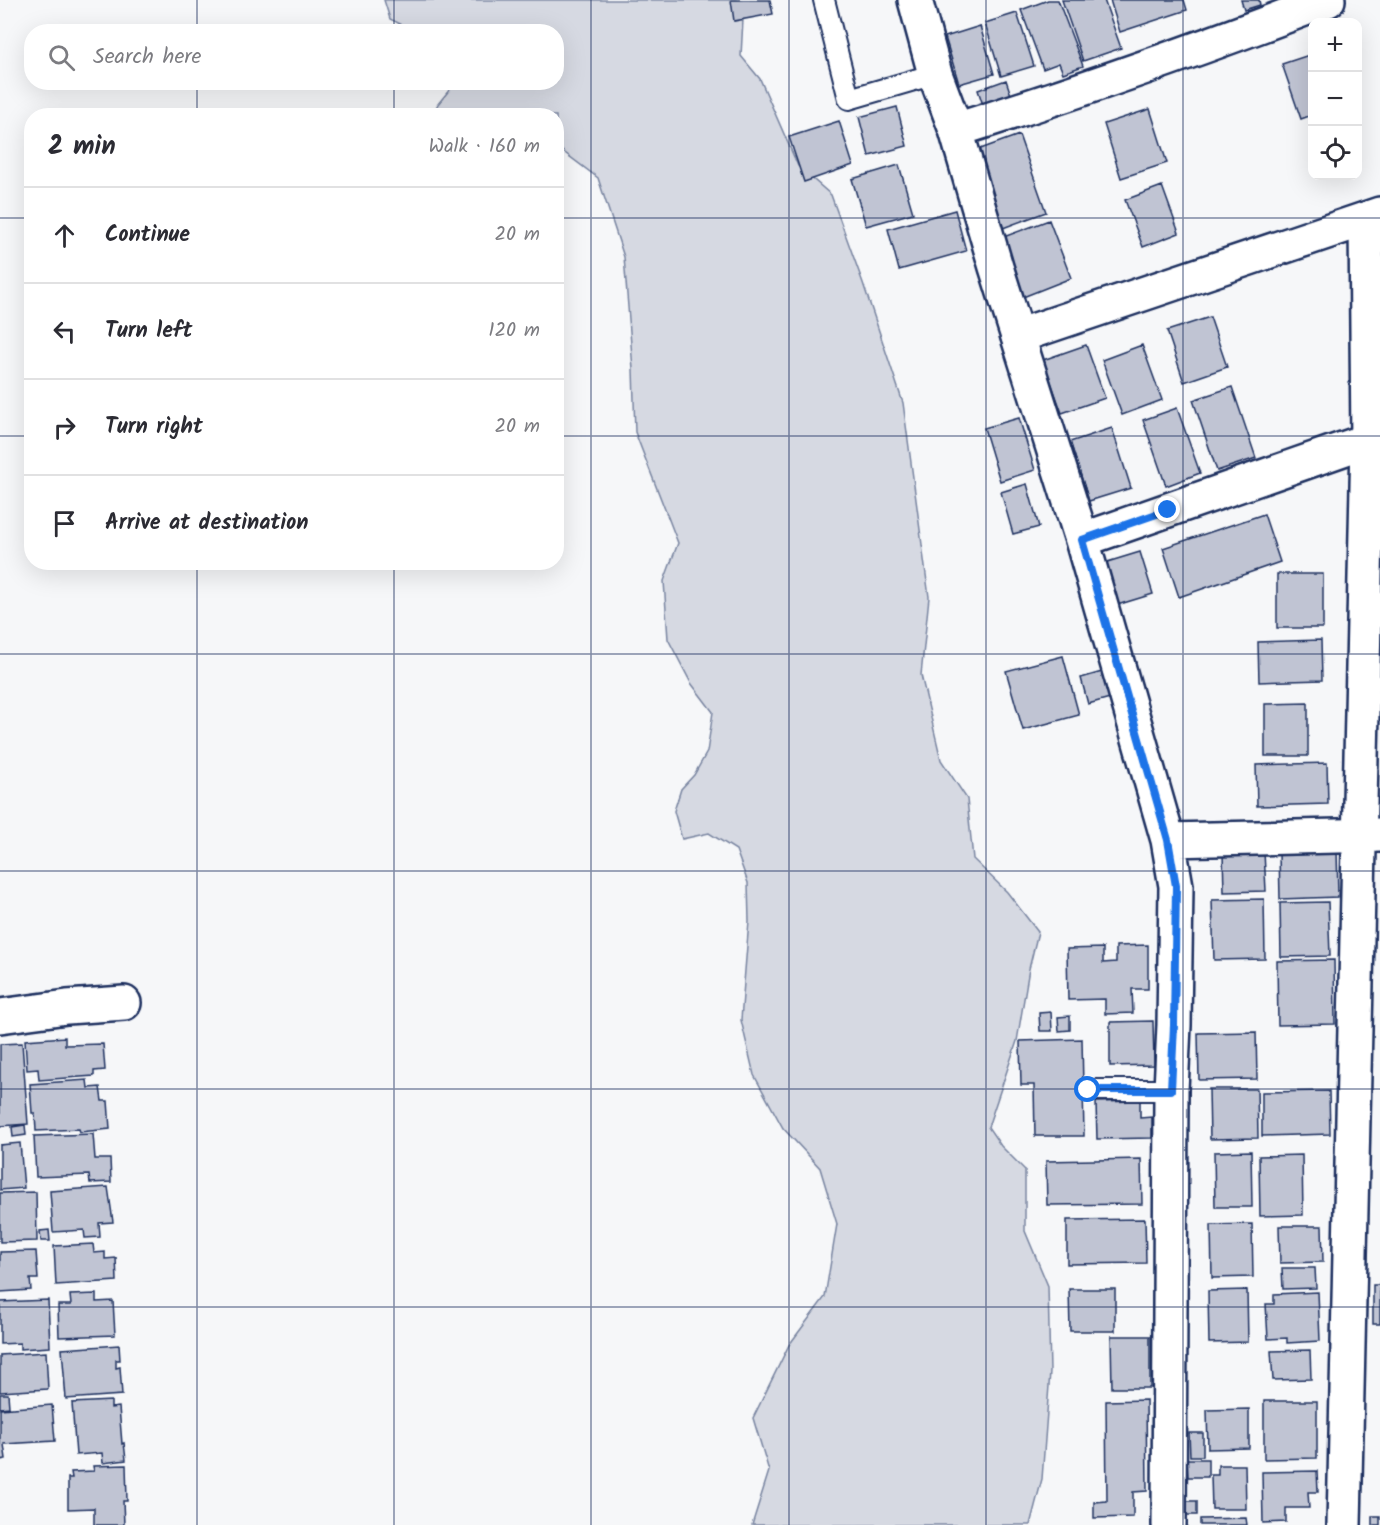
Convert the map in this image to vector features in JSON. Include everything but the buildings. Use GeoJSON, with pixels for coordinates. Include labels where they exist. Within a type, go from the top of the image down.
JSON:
{"type":"FeatureCollection","features":[{"type":"Feature","properties":{"kind":"street"},"geometry":{"type":"LineString","coordinates":[[915,0],[935,74],[956,130],[1082,540],[1168,840],[1176,886],[1171,1090],[1169,1525]]}},
{"type":"Feature","properties":{"kind":"street"},"geometry":{"type":"LineString","coordinates":[[956,130],[1038,104],[1328,0]]}},
{"type":"Feature","properties":{"kind":"street"},"geometry":{"type":"LineString","coordinates":[[1018,336],[1373,217],[1374,439],[1369,835],[1344,1525]]}},
{"type":"Feature","properties":{"kind":"street"},"geometry":{"type":"LineString","coordinates":[[1082,540],[1374,439]]}},
{"type":"Feature","properties":{"kind":"street"},"geometry":{"type":"LineString","coordinates":[[1168,840],[1369,835]]}},
{"type":"Feature","properties":{"kind":"street"},"geometry":{"type":"LineString","coordinates":[[0,1016],[67,1007],[124,1003]]}},
{"type":"Feature","properties":{"kind":"lane"},"geometry":{"type":"LineString","coordinates":[[824,0],[849,99],[935,74]]}},
{"type":"Feature","properties":{"kind":"lane"},"geometry":{"type":"LineString","coordinates":[[1088,1090],[1171,1090]]}},
{"type":"Feature","properties":{"kind":"shaded area"},"geometry":{"type":"Polygon","coordinates":[[[384,0],[736,0],[743,19],[741,56],[760,79],[798,166],[831,195],[903,403],[929,597],[921,675],[941,760],[967,799],[973,859],[1007,892],[1038,932],[1029,969],[1017,1041],[988,1127],[1001,1146],[1025,1170],[1025,1231],[1048,1286],[1050,1372],[1042,1479],[1030,1525],[752,1525],[769,1471],[753,1418],[789,1345],[825,1297],[837,1224],[820,1168],[783,1128],[754,1075],[741,1020],[749,921],[748,883],[736,850],[709,833],[682,839],[674,811],[681,789],[694,775],[707,752],[713,712],[691,683],[668,639],[664,581],[678,543],[635,432],[633,369],[624,257],[598,178],[564,152],[564,108],[436,108],[449,90],[564,90],[564,24],[400,24],[390,19],[384,0]]]}},
{"type":"Feature","properties":{"kind":"route"},"geometry":{"type":"LineString","coordinates":[[1088,1090],[1171,1090],[1176,886],[1168,840],[1082,540],[1168,510]]}}]}
